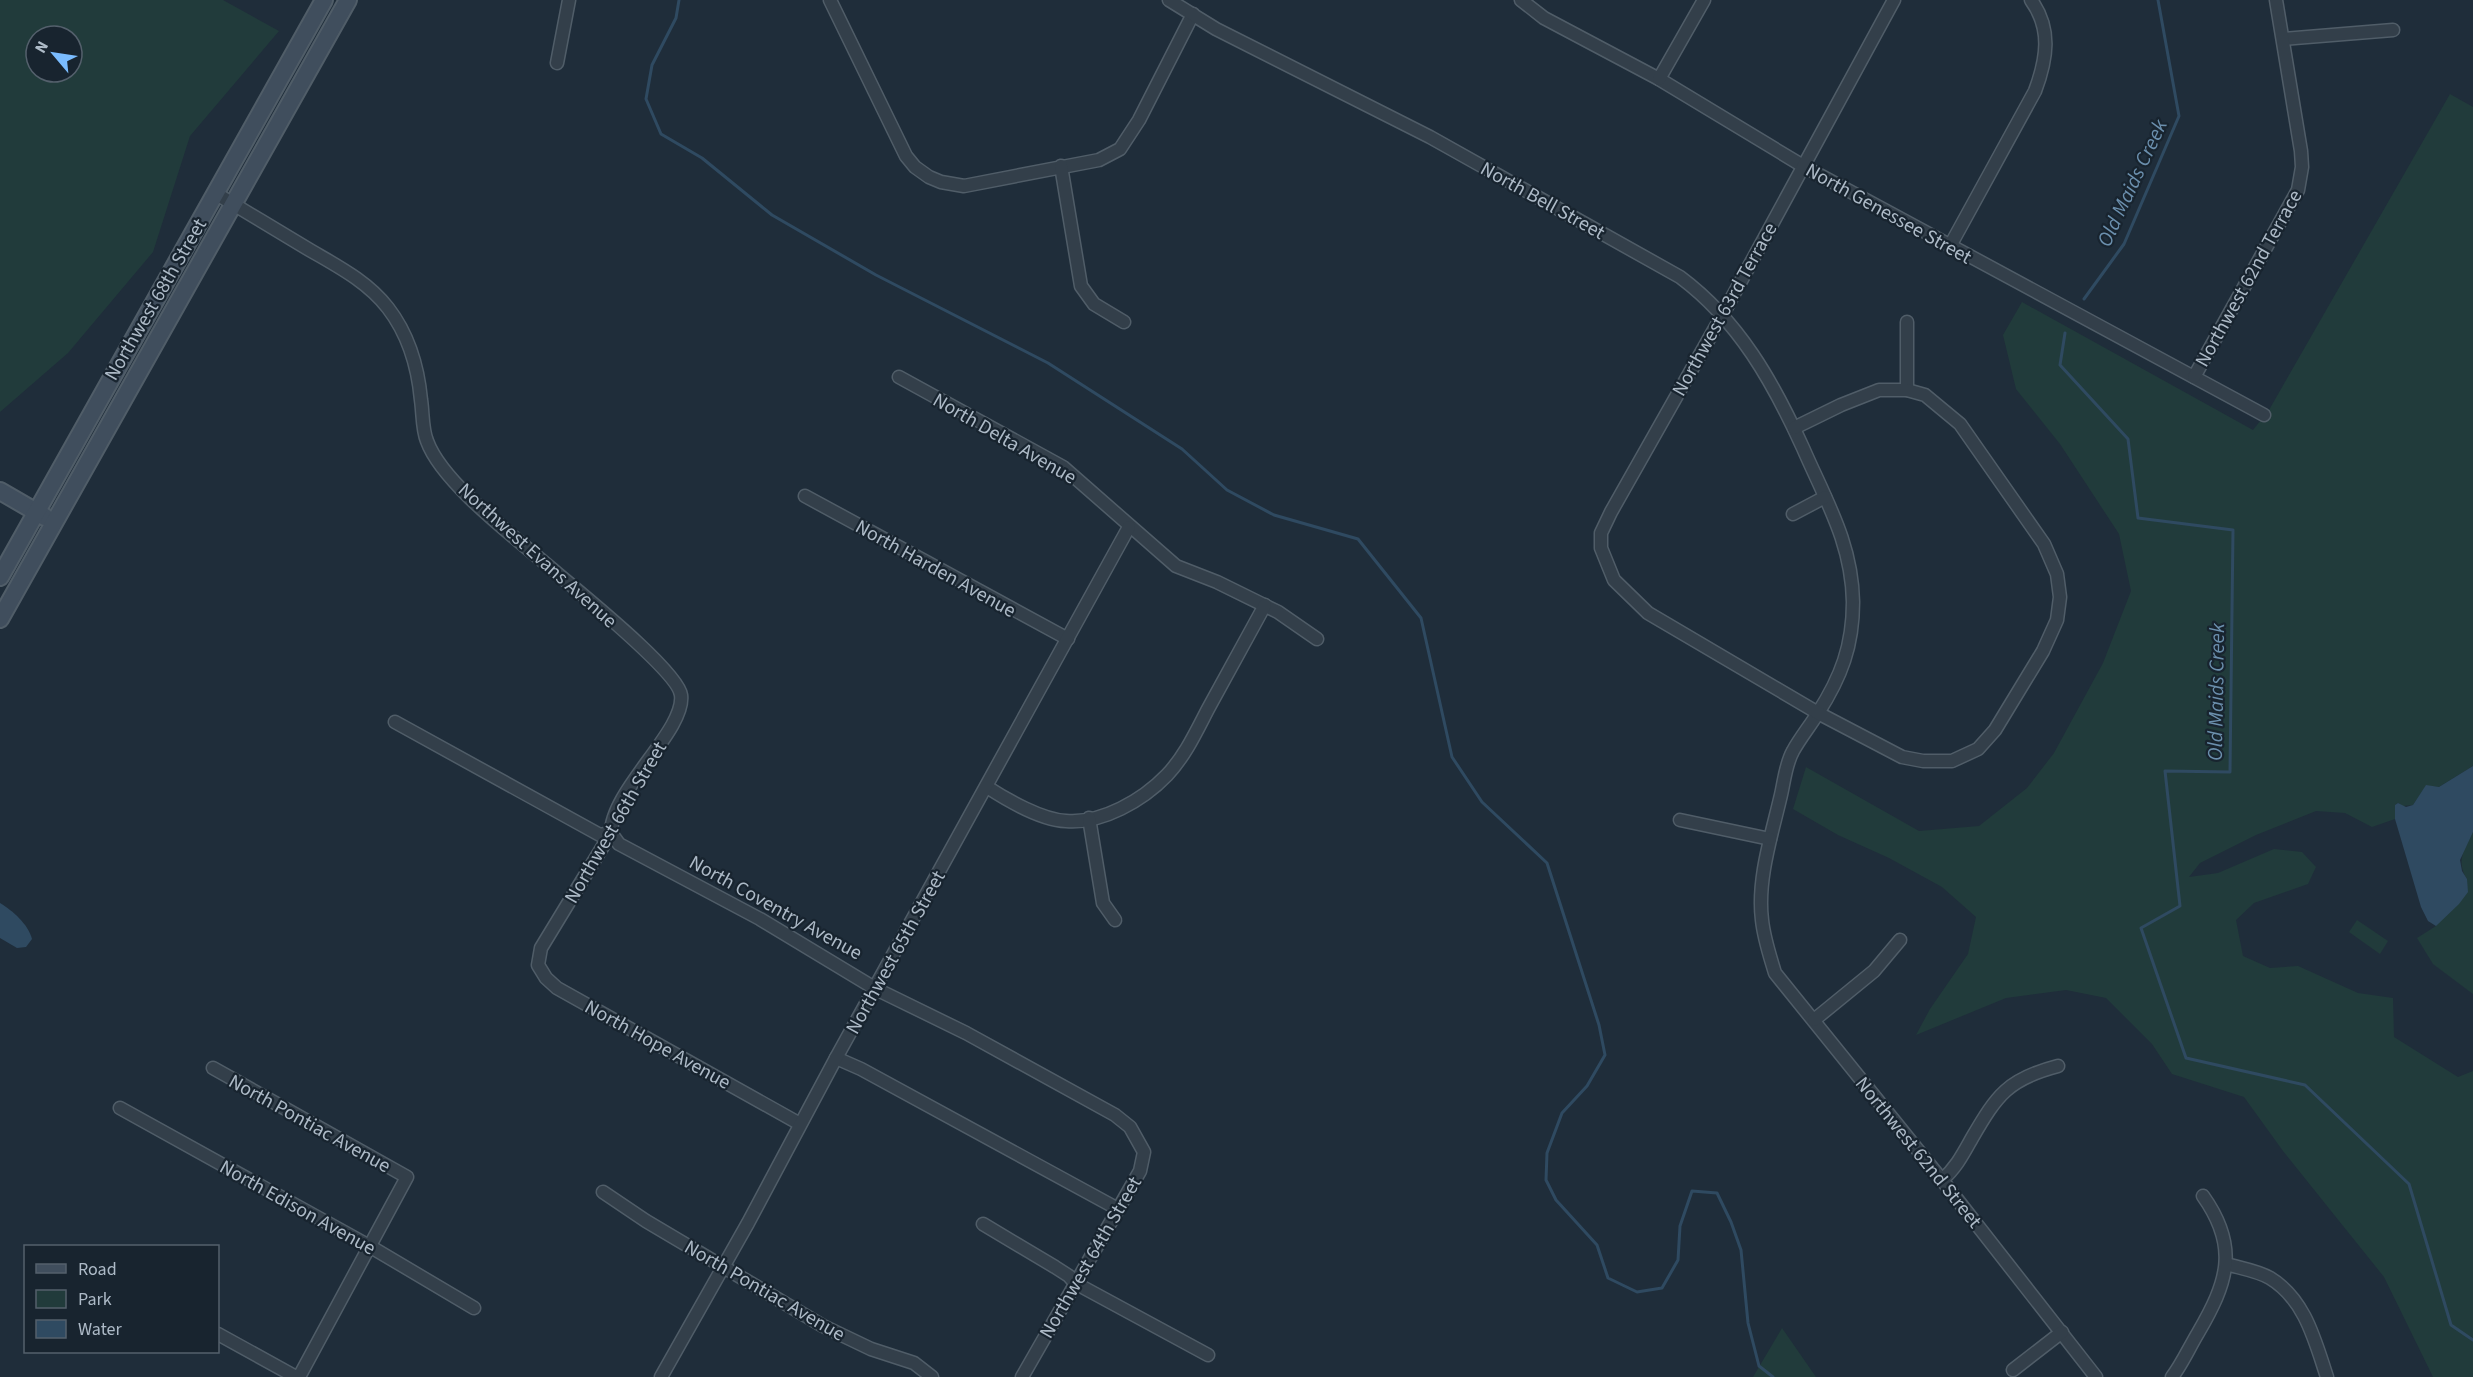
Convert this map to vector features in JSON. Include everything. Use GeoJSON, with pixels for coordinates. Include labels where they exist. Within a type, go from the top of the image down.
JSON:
{"type":"FeatureCollection","features":[{"type":"Feature","properties":{"kind":"main road","name":"Northwest 68th Street"},"geometry":{"type":"LineString","coordinates":[[0,577],[324,0]]}},
{"type":"Feature","properties":{"kind":"main road","name":"Northwest 68th Street"},"geometry":{"type":"LineString","coordinates":[[0,619],[53,521],[348,0]]}},
{"type":"Feature","properties":{"kind":"main road"},"geometry":{"type":"LineString","coordinates":[[0,491],[53,521]]}},
{"type":"Feature","properties":{"kind":"street"},"geometry":{"type":"LineString","coordinates":[[557,63],[569,0]]}},
{"type":"Feature","properties":{"kind":"street"},"geometry":{"type":"LineString","coordinates":[[830,0],[906,156],[921,172],[941,182],[964,186],[1099,160],[1120,148],[1139,120],[1193,14]]}},
{"type":"Feature","properties":{"kind":"street","name":"North Bell Street"},"geometry":{"type":"LineString","coordinates":[[1169,0],[1216,29],[1430,137],[1671,272],[1702,293],[1723,314],[1758,361],[1794,428],[1845,542],[1852,581],[1853,605],[1851,628],[1841,674],[1791,753],[1770,839],[1762,887],[1762,918],[1767,947],[1775,973]]}},
{"type":"Feature","properties":{"kind":"street","name":"North Genessee Street"},"geometry":{"type":"LineString","coordinates":[[1521,0],[1544,18],[1659,79],[1803,166],[2264,415]]}},
{"type":"Feature","properties":{"kind":"street"},"geometry":{"type":"LineString","coordinates":[[1659,79],[1704,0]]}},
{"type":"Feature","properties":{"kind":"street","name":"Northwest 63rd Terrace"},"geometry":{"type":"LineString","coordinates":[[1818,713],[1648,613],[1614,580],[1601,548],[1601,533],[1894,0]]}},
{"type":"Feature","properties":{"kind":"street"},"geometry":{"type":"LineString","coordinates":[[1950,246],[2035,91],[2045,65],[2046,40],[2040,12],[2031,0]]}},
{"type":"Feature","properties":{"kind":"street","name":"Northwest 62nd Terrace"},"geometry":{"type":"LineString","coordinates":[[2194,377],[2298,190],[2302,167],[2301,151],[2276,0]]}},
{"type":"Feature","properties":{"kind":"street"},"geometry":{"type":"LineString","coordinates":[[2283,39],[2393,30]]}},
{"type":"Feature","properties":{"kind":"street"},"geometry":{"type":"LineString","coordinates":[[1061,166],[1081,286],[1094,304],[1124,322]]}},
{"type":"Feature","properties":{"kind":"street","name":"Northwest Evans Avenue"},"geometry":{"type":"LineString","coordinates":[[215,193],[373,290],[400,327],[414,360],[420,384],[426,439],[432,452],[462,490],[645,649],[678,684],[681,695]]}},
{"type":"Feature","properties":{"kind":"street"},"geometry":{"type":"LineString","coordinates":[[1907,322],[1907,390]]}},
{"type":"Feature","properties":{"kind":"street","name":"North Delta Avenue"},"geometry":{"type":"LineString","coordinates":[[899,377],[1056,463],[1081,481],[1176,566],[1265,605],[1300,625],[1317,639]]}},
{"type":"Feature","properties":{"kind":"street"},"geometry":{"type":"LineString","coordinates":[[1794,428],[1841,405],[1879,390],[1907,390],[1925,395],[1960,424],[2044,544],[2057,574],[2060,597],[2057,620],[2043,651],[1995,730],[1978,749],[1952,761],[1902,758],[1818,713]]}},
{"type":"Feature","properties":{"kind":"street","name":"North Harden Avenue"},"geometry":{"type":"LineString","coordinates":[[805,496],[1068,639]]}},
{"type":"Feature","properties":{"kind":"street"},"geometry":{"type":"LineString","coordinates":[[1792,514],[1825,497]]}},
{"type":"Feature","properties":{"kind":"street","name":"Northwest 65th Street"},"geometry":{"type":"LineString","coordinates":[[661,1377],[748,1223],[836,1058],[1130,526]]}},
{"type":"Feature","properties":{"kind":"street"},"geometry":{"type":"LineString","coordinates":[[987,787],[1020,805],[1064,821],[1089,818],[1117,810],[1144,795],[1177,763],[1265,605]]}},
{"type":"Feature","properties":{"kind":"street","name":"Northwest 66th Street"},"geometry":{"type":"LineString","coordinates":[[541,948],[611,833],[611,821],[628,791],[675,720],[681,705],[681,695]]}},
{"type":"Feature","properties":{"kind":"street","name":"North Coventry Avenue"},"geometry":{"type":"LineString","coordinates":[[395,722],[600,835],[611,833],[619,844],[760,919],[876,988],[966,1033],[1114,1115],[1130,1127],[1136,1135]]}},
{"type":"Feature","properties":{"kind":"street"},"geometry":{"type":"LineString","coordinates":[[1089,818],[1103,903],[1115,920]]}},
{"type":"Feature","properties":{"kind":"street"},"geometry":{"type":"LineString","coordinates":[[1680,820],[1770,839]]}},
{"type":"Feature","properties":{"kind":"street"},"geometry":{"type":"LineString","coordinates":[[1814,1020],[1874,971],[1900,940]]}},
{"type":"Feature","properties":{"kind":"street","name":"North Hope Avenue"},"geometry":{"type":"LineString","coordinates":[[541,948],[538,965],[546,978],[557,988],[800,1124]]}},
{"type":"Feature","properties":{"kind":"street","name":"Northwest 62nd Street"},"geometry":{"type":"LineString","coordinates":[[1775,973],[1942,1180],[2096,1377]]}},
{"type":"Feature","properties":{"kind":"street"},"geometry":{"type":"LineString","coordinates":[[836,1058],[861,1069],[1118,1209]]}},
{"type":"Feature","properties":{"kind":"street"},"geometry":{"type":"LineString","coordinates":[[1942,1180],[1953,1170],[1996,1099],[2013,1083],[2031,1073],[2058,1066]]}},
{"type":"Feature","properties":{"kind":"street","name":"North Pontiac Avenue"},"geometry":{"type":"LineString","coordinates":[[213,1068],[407,1177],[371,1247]]}},
{"type":"Feature","properties":{"kind":"street","name":"North Edison Avenue"},"geometry":{"type":"LineString","coordinates":[[120,1108],[371,1247],[474,1308]]}},
{"type":"Feature","properties":{"kind":"street","name":"Northwest 64th Street"},"geometry":{"type":"LineString","coordinates":[[1022,1377],[1140,1171],[1144,1152],[1136,1135]]}},
{"type":"Feature","properties":{"kind":"street","name":"North Pontiac Avenue"},"geometry":{"type":"LineString","coordinates":[[603,1192],[646,1221],[823,1326],[871,1349],[914,1363],[932,1377]]}},
{"type":"Feature","properties":{"kind":"street"},"geometry":{"type":"LineString","coordinates":[[2172,1377],[2213,1306],[2223,1283],[2226,1264],[2225,1243],[2213,1211],[2203,1196]]}},
{"type":"Feature","properties":{"kind":"street"},"geometry":{"type":"LineString","coordinates":[[983,1224],[1056,1267],[1075,1283],[1208,1355]]}},
{"type":"Feature","properties":{"kind":"street"},"geometry":{"type":"LineString","coordinates":[[219,1335],[298,1377],[371,1247]]}},
{"type":"Feature","properties":{"kind":"street"},"geometry":{"type":"LineString","coordinates":[[2226,1264],[2269,1277],[2289,1293],[2307,1320],[2327,1377]]}},
{"type":"Feature","properties":{"kind":"street"},"geometry":{"type":"LineString","coordinates":[[2013,1370],[2062,1332]]}},
{"type":"Feature","properties":{"kind":"green space"},"geometry":{"type":"Polygon","coordinates":[[[0,0],[223,0],[279,31],[190,136],[153,252],[68,353],[0,412],[0,0]]]}},
{"type":"Feature","properties":{"kind":"green space"},"geometry":{"type":"Polygon","coordinates":[[[2450,94],[2473,107],[2473,766],[2439,787],[2426,786],[2413,805],[2403,806],[2398,803],[2395,805],[2395,819],[2372,827],[2345,813],[2316,811],[2256,835],[2200,863],[2189,877],[2218,873],[2274,849],[2302,852],[2316,867],[2308,884],[2254,903],[2236,920],[2243,956],[2270,968],[2298,966],[2358,993],[2393,998],[2394,1037],[2458,1077],[2473,1071],[2473,1377],[2433,1377],[2384,1277],[2283,1151],[2244,1097],[2172,1074],[2152,1044],[2106,998],[2066,990],[2006,998],[1916,1035],[1930,1009],[1968,954],[1976,917],[1942,887],[1889,858],[1838,835],[1793,809],[1806,767],[1919,831],[1979,826],[2027,788],[2054,753],[2103,663],[2131,591],[2119,534],[2060,444],[2016,389],[2003,335],[2022,302],[2253,430],[2269,410],[2450,94]]]}},
{"type":"Feature","properties":{"kind":"green space"},"geometry":{"type":"Polygon","coordinates":[[[2473,832],[2473,994],[2433,964],[2417,938],[2436,926],[2467,879],[2462,866],[2462,855],[2473,832]]]}},
{"type":"Feature","properties":{"kind":"green space"},"geometry":{"type":"Polygon","coordinates":[[[2357,920],[2388,941],[2380,954],[2349,932],[2357,920]]]}},
{"type":"Feature","properties":{"kind":"green space"},"geometry":{"type":"Polygon","coordinates":[[[1782,1328],[1816,1377],[1753,1377],[1782,1328]]]}},
{"type":"Feature","properties":{"kind":"water"},"geometry":{"type":"Polygon","coordinates":[[[2473,766],[2473,832],[2460,860],[2462,871],[2467,879],[2468,892],[2436,926],[2428,921],[2421,907],[2395,819],[2395,805],[2398,803],[2406,807],[2413,805],[2426,785],[2439,787],[2473,766]]]}},
{"type":"Feature","properties":{"kind":"water"},"geometry":{"type":"Polygon","coordinates":[[[0,903],[15,914],[27,928],[32,939],[26,947],[17,948],[0,938],[0,903]]]}},
{"type":"Feature","properties":{"kind":"waterway"},"geometry":{"type":"LineString","coordinates":[[679,0],[676,18],[652,65],[646,99],[661,134],[702,158],[772,215],[876,275],[1048,363],[1182,449],[1227,490],[1274,515],[1358,539],[1421,618],[1452,757],[1482,802],[1547,863],[1599,1025],[1605,1055],[1587,1086],[1562,1113],[1547,1153],[1546,1180],[1556,1200],[1597,1245],[1608,1278],[1637,1292],[1662,1288],[1678,1260],[1680,1226],[1692,1191],[1717,1193],[1741,1250],[1748,1323],[1759,1366],[1773,1377]]}},
{"type":"Feature","properties":{"kind":"waterway","name":"Old Maids Creek"},"geometry":{"type":"LineString","coordinates":[[2084,299],[2124,244],[2179,116],[2158,0]]}},
{"type":"Feature","properties":{"kind":"waterway","name":"Old Maids Creek"},"geometry":{"type":"LineString","coordinates":[[2065,333],[2060,365],[2128,439],[2138,518],[2233,530],[2230,772],[2165,771],[2180,906],[2141,928],[2186,1058],[2305,1085],[2409,1184],[2451,1325],[2473,1340]]}}]}
